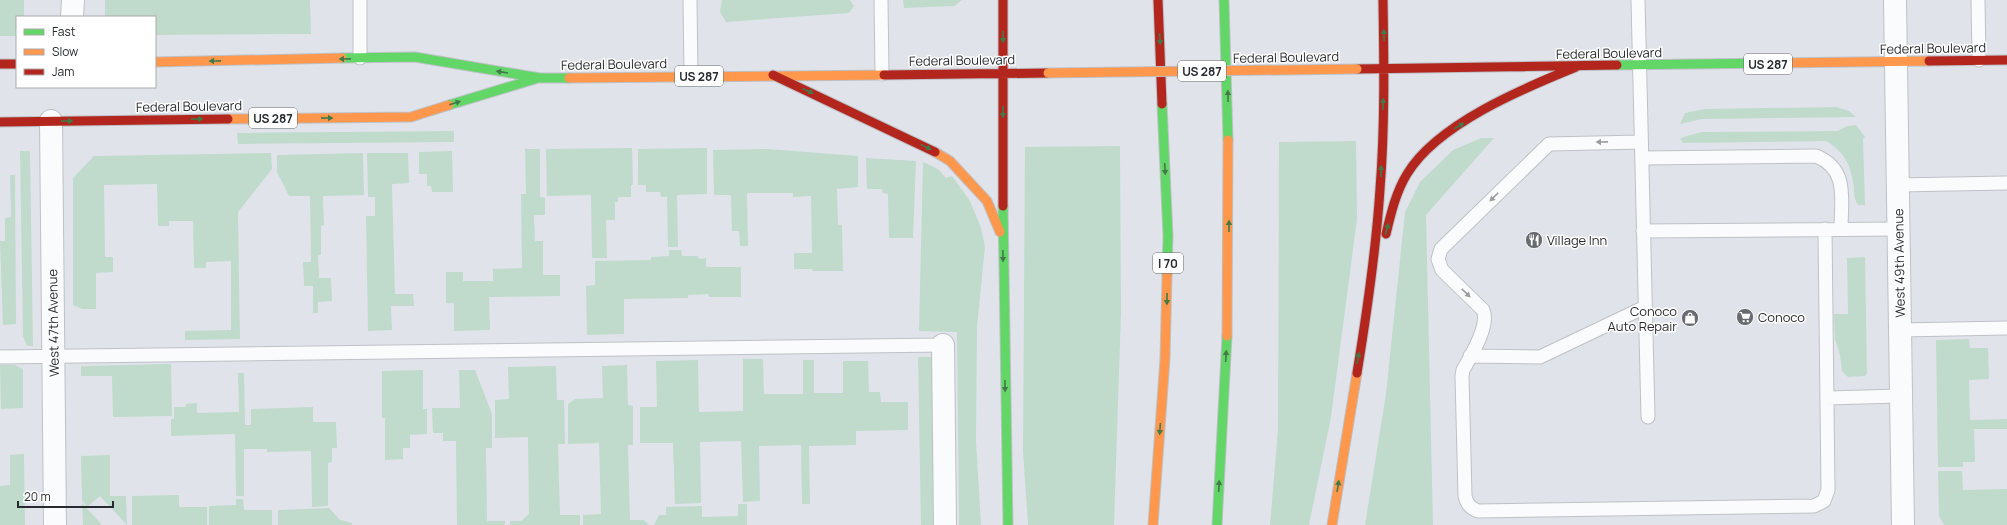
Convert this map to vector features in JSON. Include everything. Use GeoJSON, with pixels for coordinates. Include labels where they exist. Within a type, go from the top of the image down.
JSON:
{"type":"FeatureCollection","features":[{"type":"Feature","properties":{"kind":"main road"},"geometry":{"type":"LineString","coordinates":[[1003,0],[1003,240],[1008,525]]}},
{"type":"Feature","properties":{"kind":"main road","name":"I 70"},"geometry":{"type":"LineString","coordinates":[[1153,525],[1165,359],[1168,236],[1158,0]]}},
{"type":"Feature","properties":{"kind":"main road"},"geometry":{"type":"LineString","coordinates":[[1217,525],[1226,346],[1229,235],[1228,124],[1224,0]]}},
{"type":"Feature","properties":{"kind":"main road"},"geometry":{"type":"LineString","coordinates":[[1332,525],[1369,293],[1380,192],[1384,69],[1383,0]]}},
{"type":"Feature","properties":{"kind":"main road","name":"Federal Boulevard"},"geometry":{"type":"LineString","coordinates":[[156,62],[415,57],[540,78],[1576,67],[2007,60]]}},
{"type":"Feature","properties":{"kind":"main road"},"geometry":{"type":"LineString","coordinates":[[0,64],[16,64]]}},
{"type":"Feature","properties":{"kind":"main road"},"geometry":{"type":"LineString","coordinates":[[1369,293],[1393,207],[1408,172],[1426,149],[1457,126],[1538,82],[1576,67]]}},
{"type":"Feature","properties":{"kind":"main road"},"geometry":{"type":"LineString","coordinates":[[773,75],[931,150],[950,161],[987,201],[1003,240]]}},
{"type":"Feature","properties":{"kind":"main road","name":"Federal Boulevard"},"geometry":{"type":"LineString","coordinates":[[0,122],[411,117],[540,78]]}},
{"type":"Feature","properties":{"kind":"street"},"geometry":{"type":"LineString","coordinates":[[72,16],[73,0]]}},
{"type":"Feature","properties":{"kind":"street","name":"West 49th Avenue"},"geometry":{"type":"LineString","coordinates":[[1895,0],[1903,525]]}},
{"type":"Feature","properties":{"kind":"street","name":"West 47th Avenue"},"geometry":{"type":"LineString","coordinates":[[51,121],[55,525]]}},
{"type":"Feature","properties":{"kind":"street"},"geometry":{"type":"LineString","coordinates":[[943,345],[945,525]]}},
{"type":"Feature","properties":{"kind":"lane"},"geometry":{"type":"LineString","coordinates":[[360,58],[365,0]]}},
{"type":"Feature","properties":{"kind":"lane"},"geometry":{"type":"LineString","coordinates":[[690,0],[690,76]]}},
{"type":"Feature","properties":{"kind":"lane"},"geometry":{"type":"LineString","coordinates":[[882,0],[882,74]]}},
{"type":"Feature","properties":{"kind":"lane"},"geometry":{"type":"LineString","coordinates":[[882,15],[891,0]]}},
{"type":"Feature","properties":{"kind":"lane"},"geometry":{"type":"LineString","coordinates":[[1638,0],[1648,417]]}},
{"type":"Feature","properties":{"kind":"lane"},"geometry":{"type":"LineString","coordinates":[[1978,0],[1979,60]]}},
{"type":"Feature","properties":{"kind":"lane"},"geometry":{"type":"LineString","coordinates":[[1641,142],[1548,144],[1441,249],[1438,259],[1442,270],[1483,310],[1486,320],[1485,326],[1463,370],[1462,376],[1465,496],[1469,506],[1478,512],[1806,506],[1819,504],[1824,501],[1828,490],[1825,229]]}},
{"type":"Feature","properties":{"kind":"lane"},"geometry":{"type":"LineString","coordinates":[[1642,158],[1816,156],[1826,160],[1833,166],[1838,174],[1841,184],[1841,229]]}},
{"type":"Feature","properties":{"kind":"lane"},"geometry":{"type":"LineString","coordinates":[[1897,185],[2007,183]]}},
{"type":"Feature","properties":{"kind":"lane"},"geometry":{"type":"LineString","coordinates":[[1643,231],[1898,229]]}},
{"type":"Feature","properties":{"kind":"lane"},"geometry":{"type":"LineString","coordinates":[[1470,356],[1540,357],[1645,307]]}},
{"type":"Feature","properties":{"kind":"lane"},"geometry":{"type":"LineString","coordinates":[[1900,330],[2007,328]]}},
{"type":"Feature","properties":{"kind":"lane"},"geometry":{"type":"LineString","coordinates":[[0,356],[943,345]]}},
{"type":"Feature","properties":{"kind":"lane"},"geometry":{"type":"LineString","coordinates":[[1827,398],[1901,396]]}},
{"type":"Feature","properties":{"kind":"green space"},"geometry":{"type":"Polygon","coordinates":[[[0,0],[24,0],[24,16],[16,16],[16,36],[0,36],[0,0]]]}},
{"type":"Feature","properties":{"kind":"green space"},"geometry":{"type":"Polygon","coordinates":[[[105,0],[310,0],[311,34],[156,35],[156,16],[105,16],[105,0]]]}},
{"type":"Feature","properties":{"kind":"green space"},"geometry":{"type":"Polygon","coordinates":[[[722,0],[850,0],[854,6],[849,13],[726,22],[720,12],[722,0]]]}},
{"type":"Feature","properties":{"kind":"green space"},"geometry":{"type":"Polygon","coordinates":[[[903,0],[962,0],[954,6],[904,8],[903,0]]]}},
{"type":"Feature","properties":{"kind":"green space"},"geometry":{"type":"Polygon","coordinates":[[[1837,107],[1849,111],[1856,117],[1702,119],[1680,124],[1685,113],[1705,109],[1837,107]]]}},
{"type":"Feature","properties":{"kind":"green space"},"geometry":{"type":"Polygon","coordinates":[[[1856,125],[1865,137],[1863,139],[1865,205],[1858,205],[1856,201],[1854,196],[1853,179],[1846,160],[1833,145],[1826,141],[1683,143],[1680,138],[1702,132],[1838,131],[1847,126],[1856,125]]]}},
{"type":"Feature","properties":{"kind":"green space"},"geometry":{"type":"Polygon","coordinates":[[[454,131],[454,142],[238,144],[237,133],[454,131]]]}},
{"type":"Feature","properties":{"kind":"green space"},"geometry":{"type":"Polygon","coordinates":[[[1481,138],[1494,138],[1426,215],[1433,525],[1365,525],[1386,394],[1405,212],[1420,182],[1453,150],[1481,138]]]}},
{"type":"Feature","properties":{"kind":"green space"},"geometry":{"type":"Polygon","coordinates":[[[1356,141],[1357,219],[1331,417],[1309,525],[1270,525],[1278,429],[1279,142],[1356,141]]]}},
{"type":"Feature","properties":{"kind":"green space"},"geometry":{"type":"Polygon","coordinates":[[[1120,146],[1121,312],[1114,525],[1028,525],[1023,451],[1025,147],[1120,146]]]}},
{"type":"Feature","properties":{"kind":"green space"},"geometry":{"type":"Polygon","coordinates":[[[632,148],[633,185],[631,185],[631,197],[618,197],[618,202],[615,202],[615,220],[606,220],[607,258],[592,258],[591,195],[547,196],[546,149],[632,148]]]}},
{"type":"Feature","properties":{"kind":"green space"},"geometry":{"type":"Polygon","coordinates":[[[707,148],[707,194],[677,195],[678,247],[668,247],[667,197],[661,197],[660,192],[646,192],[646,185],[638,185],[638,149],[707,148]]]}},
{"type":"Feature","properties":{"kind":"green space"},"geometry":{"type":"Polygon","coordinates":[[[525,149],[540,149],[540,197],[545,198],[545,215],[534,215],[535,241],[543,241],[543,275],[560,275],[560,296],[489,297],[490,330],[454,331],[454,303],[446,303],[446,272],[463,272],[463,281],[493,281],[493,269],[522,268],[521,194],[526,194],[525,149]]]}},
{"type":"Feature","properties":{"kind":"green space"},"geometry":{"type":"Polygon","coordinates":[[[768,149],[858,156],[858,187],[837,189],[838,225],[842,225],[843,271],[813,271],[812,269],[794,269],[794,253],[812,253],[811,196],[793,197],[793,193],[747,193],[748,246],[740,246],[739,231],[732,231],[731,195],[714,195],[713,150],[768,149]]]}},
{"type":"Feature","properties":{"kind":"green space"},"geometry":{"type":"Polygon","coordinates":[[[20,151],[30,151],[33,346],[27,346],[23,336],[20,151]]]}},
{"type":"Feature","properties":{"kind":"green space"},"geometry":{"type":"Polygon","coordinates":[[[452,151],[453,192],[432,192],[431,186],[427,186],[427,174],[419,174],[419,152],[452,151]]]}},
{"type":"Feature","properties":{"kind":"green space"},"geometry":{"type":"Polygon","coordinates":[[[271,153],[272,169],[238,212],[240,339],[185,340],[185,331],[231,330],[231,261],[206,262],[206,268],[194,268],[193,221],[169,221],[169,226],[158,226],[157,184],[104,185],[105,257],[113,257],[113,272],[96,273],[96,309],[82,309],[73,305],[73,178],[94,156],[271,153]]]}},
{"type":"Feature","properties":{"kind":"green space"},"geometry":{"type":"Polygon","coordinates":[[[363,153],[364,195],[323,196],[324,225],[321,226],[321,255],[318,255],[319,278],[331,278],[332,301],[318,302],[318,313],[313,313],[313,286],[304,286],[303,262],[311,262],[310,196],[289,196],[277,172],[277,155],[363,153]]]}},
{"type":"Feature","properties":{"kind":"green space"},"geometry":{"type":"Polygon","coordinates":[[[367,153],[408,153],[409,183],[392,184],[395,294],[413,294],[414,306],[391,306],[392,330],[368,331],[366,216],[375,216],[375,197],[368,197],[367,153]]]}},
{"type":"Feature","properties":{"kind":"green space"},"geometry":{"type":"Polygon","coordinates":[[[866,158],[916,161],[913,238],[889,238],[888,194],[883,193],[882,189],[867,189],[866,158]]]}},
{"type":"Feature","properties":{"kind":"green space"},"geometry":{"type":"Polygon","coordinates":[[[923,162],[938,169],[946,178],[952,176],[970,201],[981,228],[985,247],[977,327],[976,441],[981,525],[959,525],[957,332],[919,331],[923,162]]]}},
{"type":"Feature","properties":{"kind":"green space"},"geometry":{"type":"Polygon","coordinates":[[[10,175],[15,175],[16,324],[3,325],[0,241],[5,241],[5,218],[11,217],[10,175]]]}},
{"type":"Feature","properties":{"kind":"green space"},"geometry":{"type":"Polygon","coordinates":[[[669,250],[681,250],[682,256],[698,256],[699,259],[706,258],[706,267],[741,267],[741,297],[709,297],[708,294],[688,295],[688,298],[624,299],[624,334],[587,335],[586,286],[595,285],[595,261],[651,260],[651,257],[669,256],[669,250]]]}},
{"type":"Feature","properties":{"kind":"green space"},"geometry":{"type":"Polygon","coordinates":[[[1865,257],[1867,373],[1865,376],[1848,377],[1842,371],[1840,355],[1835,339],[1834,314],[1848,314],[1847,258],[1865,257]]]}},
{"type":"Feature","properties":{"kind":"green space"},"geometry":{"type":"Polygon","coordinates":[[[1969,339],[1970,348],[1988,348],[1989,379],[1969,380],[1970,420],[2007,419],[2007,429],[1974,429],[1975,462],[1963,462],[1963,467],[1938,467],[1936,340],[1969,339]]]}},
{"type":"Feature","properties":{"kind":"green space"},"geometry":{"type":"Polygon","coordinates":[[[918,357],[932,357],[935,525],[921,525],[918,357]]]}},
{"type":"Feature","properties":{"kind":"green space"},"geometry":{"type":"Polygon","coordinates":[[[743,359],[763,359],[764,394],[803,394],[803,360],[814,360],[814,393],[843,393],[843,361],[868,361],[869,392],[880,392],[881,402],[908,402],[908,430],[856,431],[856,445],[809,446],[810,504],[802,504],[801,445],[759,446],[760,501],[743,502],[741,441],[700,442],[701,503],[675,504],[673,443],[640,443],[640,407],[657,407],[656,361],[698,360],[699,412],[743,411],[743,359]]]}},
{"type":"Feature","properties":{"kind":"green space"},"geometry":{"type":"Polygon","coordinates":[[[171,364],[172,416],[113,417],[112,376],[81,376],[81,366],[171,364]]]}},
{"type":"Feature","properties":{"kind":"green space"},"geometry":{"type":"Polygon","coordinates":[[[0,365],[15,365],[23,369],[23,408],[1,409],[0,365]]]}},
{"type":"Feature","properties":{"kind":"green space"},"geometry":{"type":"Polygon","coordinates":[[[627,365],[628,405],[633,406],[633,445],[628,445],[630,520],[644,520],[649,525],[583,525],[583,515],[601,514],[599,443],[568,444],[568,404],[575,399],[603,398],[602,366],[627,365]]]}},
{"type":"Feature","properties":{"kind":"green space"},"geometry":{"type":"Polygon","coordinates":[[[556,366],[557,400],[564,400],[565,444],[558,444],[560,515],[580,515],[580,525],[510,525],[510,521],[521,521],[529,514],[528,437],[495,438],[495,400],[509,399],[508,367],[556,366]]]}},
{"type":"Feature","properties":{"kind":"green space"},"geometry":{"type":"Polygon","coordinates":[[[423,370],[423,409],[427,409],[427,434],[410,435],[410,448],[403,448],[403,459],[385,460],[385,418],[382,418],[382,371],[423,370]]]}},
{"type":"Feature","properties":{"kind":"green space"},"geometry":{"type":"Polygon","coordinates":[[[459,370],[475,370],[492,414],[492,448],[486,448],[487,521],[505,521],[505,525],[457,525],[456,441],[443,441],[443,433],[433,433],[432,408],[460,408],[459,370]]]}},
{"type":"Feature","properties":{"kind":"green space"},"geometry":{"type":"Polygon","coordinates":[[[238,373],[244,373],[245,425],[251,425],[251,409],[313,407],[313,422],[336,422],[337,448],[332,448],[332,462],[328,463],[328,506],[312,507],[311,451],[267,452],[267,449],[244,449],[244,496],[236,496],[235,434],[171,436],[171,419],[174,419],[174,407],[186,407],[186,404],[197,403],[197,413],[239,412],[238,373]]]}},
{"type":"Feature","properties":{"kind":"green space"},"geometry":{"type":"Polygon","coordinates":[[[24,454],[25,525],[0,525],[0,486],[10,485],[10,455],[24,454]]]}},
{"type":"Feature","properties":{"kind":"green space"},"geometry":{"type":"Polygon","coordinates":[[[110,455],[110,496],[126,496],[127,525],[100,496],[87,507],[82,500],[81,456],[110,455]]]}},
{"type":"Feature","properties":{"kind":"green space"},"geometry":{"type":"Polygon","coordinates":[[[1938,471],[1962,471],[1963,490],[2007,489],[2007,525],[1944,525],[1939,516],[1938,471]]]}},
{"type":"Feature","properties":{"kind":"green space"},"geometry":{"type":"Polygon","coordinates":[[[179,495],[179,507],[207,507],[207,525],[132,525],[132,496],[179,495]]]}},
{"type":"Feature","properties":{"kind":"green space"},"geometry":{"type":"Polygon","coordinates":[[[236,499],[243,499],[244,510],[272,510],[272,525],[209,525],[209,506],[236,505],[236,499]]]}},
{"type":"Feature","properties":{"kind":"green space"},"geometry":{"type":"Polygon","coordinates":[[[82,503],[102,525],[83,525],[82,503]]]}},
{"type":"Feature","properties":{"kind":"green space"},"geometry":{"type":"Polygon","coordinates":[[[738,504],[747,504],[747,525],[654,525],[659,515],[666,515],[666,507],[702,506],[702,517],[738,516],[738,504]]]}},
{"type":"Feature","properties":{"kind":"green space"},"geometry":{"type":"Polygon","coordinates":[[[329,508],[340,520],[352,523],[352,525],[278,525],[278,510],[329,508]]]}},
{"type":"Feature","properties":{"kind":"traffic: fast"},"geometry":{"type":"LineString","coordinates":[[1224,0],[1228,140]]}},
{"type":"Feature","properties":{"kind":"traffic: fast"},"geometry":{"type":"LineString","coordinates":[[342,58],[415,57],[540,78],[569,78]]}},
{"type":"Feature","properties":{"kind":"traffic: fast"},"geometry":{"type":"LineString","coordinates":[[1617,65],[1773,63]]}},
{"type":"Feature","properties":{"kind":"traffic: fast"},"geometry":{"type":"LineString","coordinates":[[449,105],[535,79]]}},
{"type":"Feature","properties":{"kind":"traffic: fast"},"geometry":{"type":"LineString","coordinates":[[1162,104],[1168,236],[1167,275]]}},
{"type":"Feature","properties":{"kind":"traffic: fast"},"geometry":{"type":"LineString","coordinates":[[1003,206],[1008,525]]}},
{"type":"Feature","properties":{"kind":"traffic: fast"},"geometry":{"type":"LineString","coordinates":[[1217,525],[1227,336]]}},
{"type":"Feature","properties":{"kind":"traffic: slow"},"geometry":{"type":"LineString","coordinates":[[156,62],[342,58]]}},
{"type":"Feature","properties":{"kind":"traffic: slow"},"geometry":{"type":"LineString","coordinates":[[1773,63],[1929,61]]}},
{"type":"Feature","properties":{"kind":"traffic: slow"},"geometry":{"type":"LineString","coordinates":[[1048,73],[1357,69]]}},
{"type":"Feature","properties":{"kind":"traffic: slow"},"geometry":{"type":"LineString","coordinates":[[569,78],[884,75]]}},
{"type":"Feature","properties":{"kind":"traffic: slow"},"geometry":{"type":"LineString","coordinates":[[228,119],[411,117],[449,105]]}},
{"type":"Feature","properties":{"kind":"traffic: slow"},"geometry":{"type":"LineString","coordinates":[[1227,336],[1228,140]]}},
{"type":"Feature","properties":{"kind":"traffic: slow"},"geometry":{"type":"LineString","coordinates":[[935,152],[950,161],[987,201],[1000,232]]}},
{"type":"Feature","properties":{"kind":"traffic: slow"},"geometry":{"type":"LineString","coordinates":[[1153,525],[1165,359],[1167,275]]}},
{"type":"Feature","properties":{"kind":"traffic: slow"},"geometry":{"type":"LineString","coordinates":[[1332,525],[1357,373]]}},
{"type":"Feature","properties":{"kind":"traffic: jam"},"geometry":{"type":"LineString","coordinates":[[1003,0],[1003,206]]}},
{"type":"Feature","properties":{"kind":"traffic: jam"},"geometry":{"type":"LineString","coordinates":[[1158,0],[1162,104]]}},
{"type":"Feature","properties":{"kind":"traffic: jam"},"geometry":{"type":"LineString","coordinates":[[1357,373],[1371,281],[1382,165],[1384,71],[1383,0]]}},
{"type":"Feature","properties":{"kind":"traffic: jam"},"geometry":{"type":"LineString","coordinates":[[1929,61],[2007,60]]}},
{"type":"Feature","properties":{"kind":"traffic: jam"},"geometry":{"type":"LineString","coordinates":[[0,64],[16,64]]}},
{"type":"Feature","properties":{"kind":"traffic: jam"},"geometry":{"type":"LineString","coordinates":[[1357,69],[1617,65]]}},
{"type":"Feature","properties":{"kind":"traffic: jam"},"geometry":{"type":"LineString","coordinates":[[1386,234],[1394,203],[1403,181],[1421,156],[1439,139],[1483,110],[1508,97],[1576,67]]}},
{"type":"Feature","properties":{"kind":"traffic: jam"},"geometry":{"type":"LineString","coordinates":[[884,75],[1048,73]]}},
{"type":"Feature","properties":{"kind":"traffic: jam"},"geometry":{"type":"LineString","coordinates":[[773,75],[935,152]]}},
{"type":"Feature","properties":{"kind":"traffic: jam"},"geometry":{"type":"LineString","coordinates":[[0,122],[228,119]]}},
{"type":"Feature","properties":{"kind":"place","name":"Village Inn"},"geometry":{"type":"Point","coordinates":[1534,240]}},
{"type":"Feature","properties":{"kind":"place","name":"Conoco"},"geometry":{"type":"Point","coordinates":[1745,317]}},
{"type":"Feature","properties":{"kind":"place","name":"Conoco Auto Repair"},"geometry":{"type":"Point","coordinates":[1690,318]}}]}
